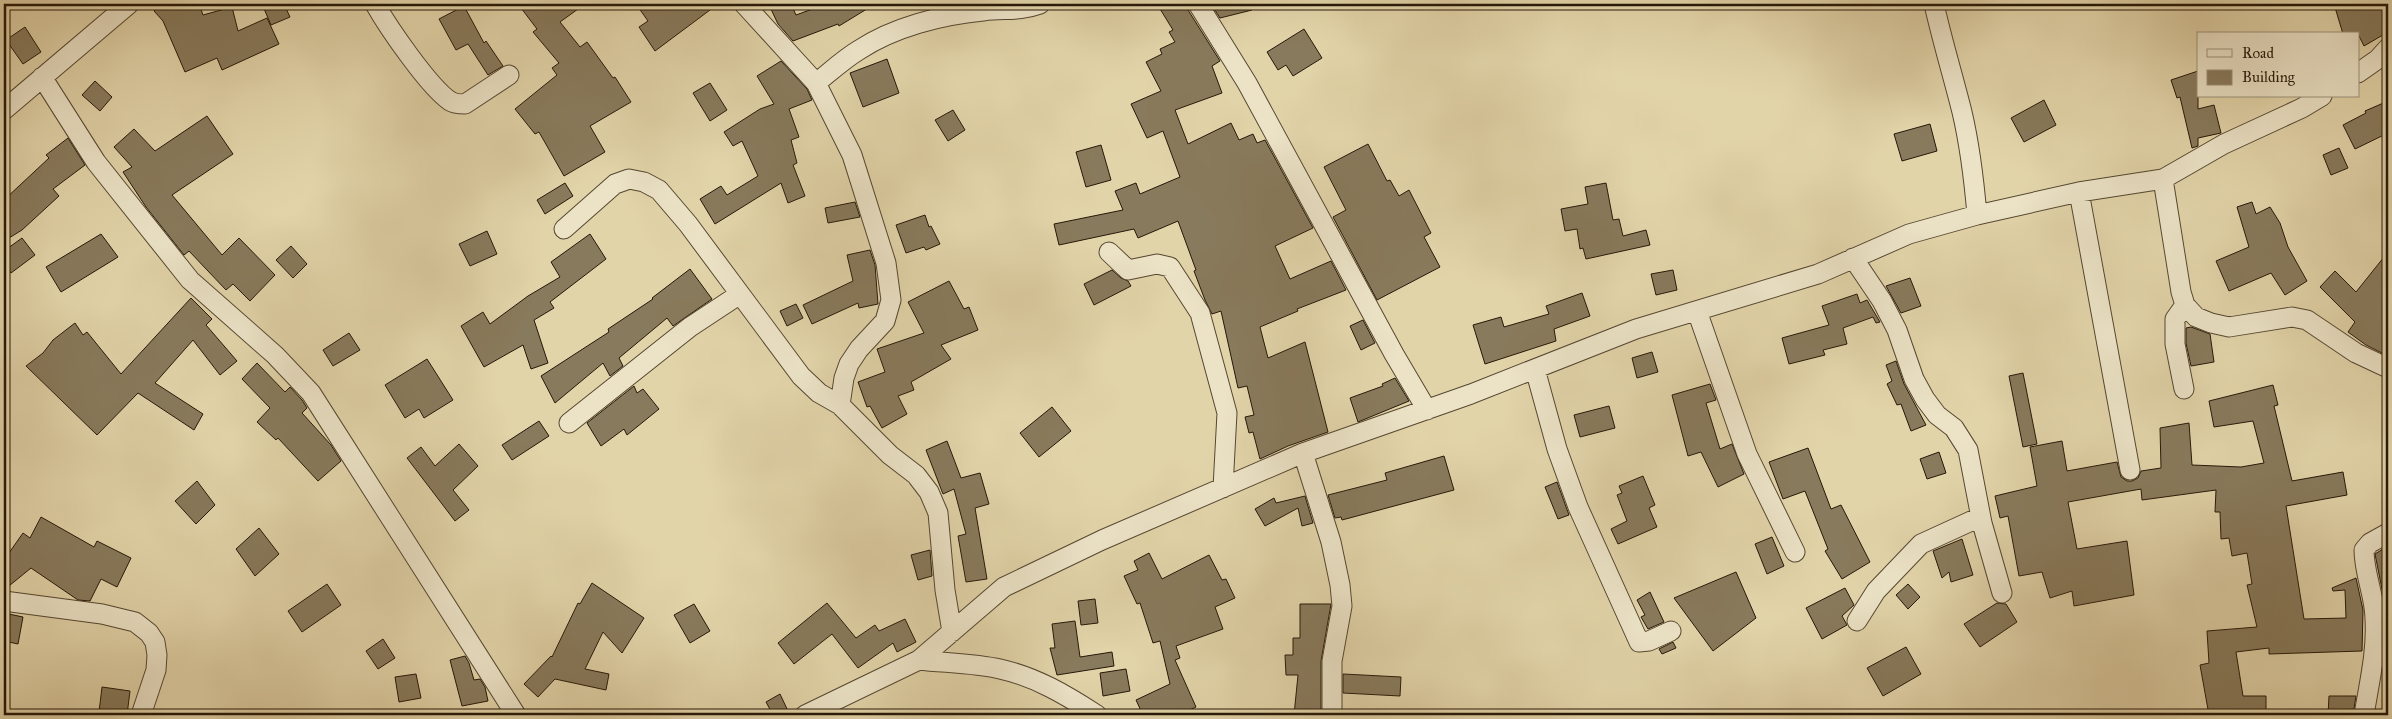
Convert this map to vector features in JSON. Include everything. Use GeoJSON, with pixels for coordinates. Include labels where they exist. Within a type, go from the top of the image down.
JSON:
{"type":"FeatureCollection","features":[{"type":"Feature","properties":{"kind":"street"},"geometry":{"type":"LineString","coordinates":[[4,110],[129,4]]}},
{"type":"Feature","properties":{"kind":"street"},"geometry":{"type":"LineString","coordinates":[[375,4],[384,21],[433,86],[451,101],[465,104],[509,75]]}},
{"type":"Feature","properties":{"kind":"street"},"geometry":{"type":"LineString","coordinates":[[744,4],[816,83],[852,155],[886,263],[891,300],[885,321],[859,349],[849,364],[844,378],[840,405]]}},
{"type":"Feature","properties":{"kind":"street"},"geometry":{"type":"LineString","coordinates":[[816,83],[859,50],[894,31],[974,12],[1023,10],[1040,4]]}},
{"type":"Feature","properties":{"kind":"street"},"geometry":{"type":"LineString","coordinates":[[1198,4],[1252,92],[1394,354],[1427,410]]}},
{"type":"Feature","properties":{"kind":"street"},"geometry":{"type":"LineString","coordinates":[[1934,4],[1944,50],[1962,112],[1973,170],[1977,215]]}},
{"type":"Feature","properties":{"kind":"street"},"geometry":{"type":"LineString","coordinates":[[2360,72],[2378,59],[2388,48]]}},
{"type":"Feature","properties":{"kind":"street"},"geometry":{"type":"LineString","coordinates":[[42,77],[96,162],[190,280],[275,355],[311,393],[516,715]]}},
{"type":"Feature","properties":{"kind":"street"},"geometry":{"type":"LineString","coordinates":[[805,715],[919,660],[1004,587],[1102,540],[1303,453],[1427,410],[1636,328],[1818,274],[1909,234],[1977,215],[2079,192],[2163,179],[2224,144],[2302,108],[2319,98]]}},
{"type":"Feature","properties":{"kind":"street"},"geometry":{"type":"LineString","coordinates":[[2163,179],[2185,305],[2196,317],[2229,326],[2292,317],[2307,320],[2356,353],[2388,368]]}},
{"type":"Feature","properties":{"kind":"street"},"geometry":{"type":"LineString","coordinates":[[564,229],[615,184],[629,180],[644,182],[659,190],[801,376],[819,393],[840,405],[890,455],[916,475],[929,492],[938,513],[945,590],[952,632]]}},
{"type":"Feature","properties":{"kind":"street"},"geometry":{"type":"LineString","coordinates":[[2079,192],[2130,470]]}},
{"type":"Feature","properties":{"kind":"street"},"geometry":{"type":"LineString","coordinates":[[1109,252],[1128,270],[1157,264],[1170,266],[1200,313],[1226,413],[1223,488]]}},
{"type":"Feature","properties":{"kind":"street"},"geometry":{"type":"LineString","coordinates":[[1853,258],[1894,322],[1914,380],[1937,415],[1954,428],[1968,450],[1980,517],[2002,593]]}},
{"type":"Feature","properties":{"kind":"street"},"geometry":{"type":"LineString","coordinates":[[569,423],[690,327],[740,294]]}},
{"type":"Feature","properties":{"kind":"street"},"geometry":{"type":"LineString","coordinates":[[2184,389],[2175,344],[2176,319],[2185,305]]}},
{"type":"Feature","properties":{"kind":"street"},"geometry":{"type":"LineString","coordinates":[[1697,311],[1748,454],[1795,552]]}},
{"type":"Feature","properties":{"kind":"street"},"geometry":{"type":"LineString","coordinates":[[1535,369],[1557,449],[1578,506],[1639,642],[1649,641],[1671,632]]}},
{"type":"Feature","properties":{"kind":"street"},"geometry":{"type":"LineString","coordinates":[[1303,453],[1331,542],[1340,585],[1342,606],[1332,661],[1332,715]]}},
{"type":"Feature","properties":{"kind":"street"},"geometry":{"type":"LineString","coordinates":[[1857,621],[1876,591],[1920,544],[1980,517]]}},
{"type":"Feature","properties":{"kind":"street"},"geometry":{"type":"LineString","coordinates":[[2364,715],[2375,644],[2376,617],[2368,585],[2364,550],[2370,543],[2388,533]]}},
{"type":"Feature","properties":{"kind":"street"},"geometry":{"type":"LineString","coordinates":[[4,601],[102,614],[135,622],[149,633],[155,642],[156,663],[141,715]]}},
{"type":"Feature","properties":{"kind":"street"},"geometry":{"type":"LineString","coordinates":[[919,660],[998,668],[1028,677],[1062,692],[1097,715]]}},
{"type":"Feature","properties":{"kind":"building"},"geometry":{"type":"Polygon","coordinates":[[[162,4],[199,4],[203,15],[232,7],[238,31],[267,18],[279,44],[222,70],[217,58],[185,72],[163,21],[154,11],[162,4]]]}},
{"type":"Feature","properties":{"kind":"building"},"geometry":{"type":"Polygon","coordinates":[[[262,4],[284,4],[290,17],[271,25],[262,4]]]}},
{"type":"Feature","properties":{"kind":"building"},"geometry":{"type":"Polygon","coordinates":[[[518,4],[585,4],[560,22],[580,47],[587,42],[613,78],[615,77],[631,102],[590,126],[605,152],[564,176],[539,132],[535,134],[515,109],[557,75],[552,68],[559,63],[533,32],[537,29],[518,4]]]}},
{"type":"Feature","properties":{"kind":"building"},"geometry":{"type":"Polygon","coordinates":[[[636,4],[718,4],[655,51],[639,27],[648,21],[636,4]]]}},
{"type":"Feature","properties":{"kind":"building"},"geometry":{"type":"Polygon","coordinates":[[[779,4],[791,4],[796,15],[826,4],[875,4],[839,26],[838,24],[793,41],[778,24],[770,7],[779,4]]]}},
{"type":"Feature","properties":{"kind":"building"},"geometry":{"type":"Polygon","coordinates":[[[1157,4],[1187,4],[1188,10],[1220,61],[1212,66],[1222,93],[1175,110],[1188,144],[1231,123],[1239,140],[1253,134],[1257,143],[1265,140],[1313,228],[1275,246],[1290,279],[1331,261],[1346,290],[1297,309],[1298,311],[1260,327],[1268,358],[1305,342],[1328,432],[1288,446],[1260,459],[1253,432],[1249,433],[1245,417],[1254,415],[1247,386],[1238,388],[1221,311],[1212,314],[1205,300],[1178,221],[1138,238],[1134,229],[1059,245],[1054,224],[1123,210],[1115,191],[1136,183],[1140,194],[1180,177],[1163,131],[1147,138],[1131,104],[1161,91],[1146,62],[1162,54],[1160,49],[1175,42],[1169,32],[1173,30],[1157,4]]]}},
{"type":"Feature","properties":{"kind":"building"},"geometry":{"type":"Polygon","coordinates":[[[1211,4],[1251,4],[1252,10],[1220,18],[1211,4]]]}},
{"type":"Feature","properties":{"kind":"building"},"geometry":{"type":"Polygon","coordinates":[[[2334,4],[2379,4],[2388,19],[2388,32],[2364,46],[2360,38],[2360,32],[2342,32],[2334,4]]]}},
{"type":"Feature","properties":{"kind":"building"},"geometry":{"type":"Polygon","coordinates":[[[464,6],[484,43],[486,41],[503,66],[488,75],[468,44],[456,50],[439,19],[464,6]]]}},
{"type":"Feature","properties":{"kind":"building"},"geometry":{"type":"Polygon","coordinates":[[[25,27],[41,52],[23,64],[6,40],[25,27]]]}},
{"type":"Feature","properties":{"kind":"building"},"geometry":{"type":"Polygon","coordinates":[[[1304,29],[1322,58],[1293,76],[1286,65],[1278,70],[1267,52],[1304,29]]]}},
{"type":"Feature","properties":{"kind":"building"},"geometry":{"type":"Polygon","coordinates":[[[887,59],[899,93],[863,107],[850,73],[887,59]]]}},
{"type":"Feature","properties":{"kind":"building"},"geometry":{"type":"Polygon","coordinates":[[[781,61],[807,89],[812,100],[789,109],[799,137],[791,140],[797,163],[793,165],[805,196],[788,203],[781,183],[715,224],[700,199],[721,186],[727,195],[758,176],[742,141],[733,146],[724,132],[760,109],[774,104],[757,76],[781,61]]]}},
{"type":"Feature","properties":{"kind":"building"},"geometry":{"type":"Polygon","coordinates":[[[2197,71],[2198,109],[2214,105],[2221,133],[2198,138],[2198,146],[2192,148],[2180,97],[2177,98],[2171,80],[2197,71]]]}},
{"type":"Feature","properties":{"kind":"building"},"geometry":{"type":"Polygon","coordinates":[[[95,81],[112,97],[100,111],[82,95],[95,81]]]}},
{"type":"Feature","properties":{"kind":"building"},"geometry":{"type":"Polygon","coordinates":[[[710,83],[727,110],[710,121],[693,93],[710,83]]]}},
{"type":"Feature","properties":{"kind":"building"},"geometry":{"type":"Polygon","coordinates":[[[2044,100],[2056,125],[2024,142],[2011,118],[2044,100]]]}},
{"type":"Feature","properties":{"kind":"building"},"geometry":{"type":"Polygon","coordinates":[[[2388,101],[2388,133],[2355,149],[2343,125],[2366,113],[2365,111],[2388,101]]]}},
{"type":"Feature","properties":{"kind":"building"},"geometry":{"type":"Polygon","coordinates":[[[953,110],[965,130],[948,141],[935,120],[953,110]]]}},
{"type":"Feature","properties":{"kind":"building"},"geometry":{"type":"Polygon","coordinates":[[[207,116],[233,154],[172,195],[222,255],[239,238],[275,275],[250,301],[233,284],[226,290],[189,251],[184,255],[146,207],[123,172],[132,167],[114,147],[134,129],[155,151],[207,116]]]}},
{"type":"Feature","properties":{"kind":"building"},"geometry":{"type":"Polygon","coordinates":[[[1930,124],[1937,151],[1902,161],[1894,134],[1930,124]]]}},
{"type":"Feature","properties":{"kind":"building"},"geometry":{"type":"Polygon","coordinates":[[[68,138],[85,165],[53,189],[59,196],[22,230],[9,238],[4,229],[4,200],[49,158],[46,155],[68,138]]]}},
{"type":"Feature","properties":{"kind":"building"},"geometry":{"type":"Polygon","coordinates":[[[1368,144],[1387,181],[1390,180],[1399,196],[1409,190],[1431,233],[1424,237],[1440,267],[1377,300],[1333,217],[1346,210],[1324,167],[1368,144]]]}},
{"type":"Feature","properties":{"kind":"building"},"geometry":{"type":"Polygon","coordinates":[[[1101,145],[1111,180],[1086,187],[1076,152],[1101,145]]]}},
{"type":"Feature","properties":{"kind":"building"},"geometry":{"type":"Polygon","coordinates":[[[2339,148],[2348,168],[2331,175],[2323,155],[2339,148]]]}},
{"type":"Feature","properties":{"kind":"building"},"geometry":{"type":"Polygon","coordinates":[[[565,183],[573,196],[545,214],[537,200],[565,183]]]}},
{"type":"Feature","properties":{"kind":"building"},"geometry":{"type":"Polygon","coordinates":[[[1606,183],[1613,220],[1619,219],[1623,236],[1646,230],[1650,245],[1586,259],[1583,248],[1580,249],[1577,229],[1565,231],[1561,209],[1588,204],[1585,187],[1606,183]]]}},
{"type":"Feature","properties":{"kind":"building"},"geometry":{"type":"Polygon","coordinates":[[[855,202],[860,217],[828,223],[825,208],[855,202]]]}},
{"type":"Feature","properties":{"kind":"building"},"geometry":{"type":"Polygon","coordinates":[[[2252,202],[2256,214],[2270,207],[2280,223],[2288,247],[2307,281],[2285,295],[2271,273],[2229,291],[2216,261],[2249,247],[2237,207],[2252,202]]]}},
{"type":"Feature","properties":{"kind":"building"},"geometry":{"type":"Polygon","coordinates":[[[925,215],[929,227],[931,226],[940,244],[926,250],[924,247],[906,253],[896,225],[925,215]]]}},
{"type":"Feature","properties":{"kind":"building"},"geometry":{"type":"Polygon","coordinates":[[[487,231],[497,254],[470,266],[459,244],[487,231]]]}},
{"type":"Feature","properties":{"kind":"building"},"geometry":{"type":"Polygon","coordinates":[[[101,234],[118,257],[61,292],[46,267],[101,234]]]}},
{"type":"Feature","properties":{"kind":"building"},"geometry":{"type":"Polygon","coordinates":[[[590,234],[606,259],[550,302],[554,308],[534,320],[548,363],[531,369],[523,345],[484,367],[461,326],[483,312],[490,324],[528,296],[560,277],[551,262],[590,234]]]}},
{"type":"Feature","properties":{"kind":"building"},"geometry":{"type":"Polygon","coordinates":[[[22,238],[35,255],[11,273],[4,263],[4,251],[22,238]]]}},
{"type":"Feature","properties":{"kind":"building"},"geometry":{"type":"Polygon","coordinates":[[[291,246],[307,264],[293,278],[276,260],[291,246]]]}},
{"type":"Feature","properties":{"kind":"building"},"geometry":{"type":"Polygon","coordinates":[[[870,250],[875,265],[878,304],[859,308],[858,303],[812,324],[803,305],[853,281],[847,255],[870,250]]]}},
{"type":"Feature","properties":{"kind":"building"},"geometry":{"type":"Polygon","coordinates":[[[2388,252],[2388,356],[2366,345],[2348,332],[2355,322],[2320,287],[2335,271],[2356,292],[2388,252]]]}},
{"type":"Feature","properties":{"kind":"building"},"geometry":{"type":"Polygon","coordinates":[[[690,269],[712,299],[673,326],[667,318],[619,358],[623,366],[610,376],[603,363],[555,403],[541,376],[609,332],[608,329],[653,299],[690,269]]]}},
{"type":"Feature","properties":{"kind":"building"},"geometry":{"type":"Polygon","coordinates":[[[1112,270],[1128,281],[1131,286],[1094,305],[1084,284],[1112,270]]]}},
{"type":"Feature","properties":{"kind":"building"},"geometry":{"type":"Polygon","coordinates":[[[1673,270],[1677,290],[1656,295],[1651,274],[1673,270]]]}},
{"type":"Feature","properties":{"kind":"building"},"geometry":{"type":"Polygon","coordinates":[[[1910,278],[1921,306],[1901,313],[1886,286],[1910,278]]]}},
{"type":"Feature","properties":{"kind":"building"},"geometry":{"type":"Polygon","coordinates":[[[949,281],[964,309],[969,307],[978,330],[941,345],[951,359],[911,382],[914,390],[898,396],[907,414],[882,428],[870,406],[867,407],[858,382],[885,372],[877,349],[924,333],[908,302],[949,281]]]}},
{"type":"Feature","properties":{"kind":"building"},"geometry":{"type":"Polygon","coordinates":[[[1582,293],[1590,316],[1554,329],[1556,341],[1485,364],[1473,325],[1501,317],[1504,327],[1549,314],[1546,306],[1582,293]]]}},
{"type":"Feature","properties":{"kind":"building"},"geometry":{"type":"Polygon","coordinates":[[[1857,294],[1860,303],[1867,300],[1880,322],[1876,323],[1873,317],[1843,328],[1847,344],[1823,350],[1825,355],[1789,364],[1782,338],[1829,325],[1822,306],[1857,294]]]}},
{"type":"Feature","properties":{"kind":"building"},"geometry":{"type":"Polygon","coordinates":[[[191,298],[212,319],[206,325],[237,361],[220,375],[193,340],[155,383],[203,414],[194,430],[138,393],[97,435],[26,366],[43,353],[53,340],[75,323],[83,335],[87,332],[121,374],[191,298]]]}},
{"type":"Feature","properties":{"kind":"building"},"geometry":{"type":"Polygon","coordinates":[[[796,304],[803,318],[787,326],[780,311],[796,304]]]}},
{"type":"Feature","properties":{"kind":"building"},"geometry":{"type":"Polygon","coordinates":[[[1363,320],[1375,343],[1361,350],[1350,326],[1363,320]]]}},
{"type":"Feature","properties":{"kind":"building"},"geometry":{"type":"Polygon","coordinates":[[[2191,327],[2210,334],[2214,362],[2191,366],[2186,343],[2186,328],[2191,327]]]}},
{"type":"Feature","properties":{"kind":"building"},"geometry":{"type":"Polygon","coordinates":[[[349,333],[360,350],[333,366],[323,350],[349,333]]]}},
{"type":"Feature","properties":{"kind":"building"},"geometry":{"type":"Polygon","coordinates":[[[1652,352],[1658,372],[1637,378],[1632,358],[1652,352]]]}},
{"type":"Feature","properties":{"kind":"building"},"geometry":{"type":"Polygon","coordinates":[[[427,359],[453,400],[424,418],[419,409],[405,418],[385,385],[427,359]]]}},
{"type":"Feature","properties":{"kind":"building"},"geometry":{"type":"Polygon","coordinates":[[[1896,361],[1904,384],[1926,425],[1911,431],[1901,404],[1897,405],[1887,384],[1892,381],[1886,365],[1896,361]]]}},
{"type":"Feature","properties":{"kind":"building"},"geometry":{"type":"Polygon","coordinates":[[[257,363],[285,392],[290,387],[302,400],[307,408],[302,413],[331,445],[341,461],[318,481],[278,438],[276,440],[257,422],[270,408],[242,379],[257,363]]]}},
{"type":"Feature","properties":{"kind":"building"},"geometry":{"type":"Polygon","coordinates":[[[2023,373],[2037,444],[2023,447],[2009,376],[2023,373]]]}},
{"type":"Feature","properties":{"kind":"building"},"geometry":{"type":"Polygon","coordinates":[[[1395,378],[1409,401],[1358,422],[1350,398],[1383,386],[1382,384],[1395,378]]]}},
{"type":"Feature","properties":{"kind":"building"},"geometry":{"type":"Polygon","coordinates":[[[1710,384],[1716,400],[1706,403],[1720,449],[1732,444],[1744,474],[1718,487],[1701,452],[1688,456],[1672,395],[1710,384]]]}},
{"type":"Feature","properties":{"kind":"building"},"geometry":{"type":"Polygon","coordinates":[[[2273,385],[2278,405],[2274,406],[2292,481],[2343,472],[2347,495],[2286,506],[2304,619],[2346,618],[2345,590],[2333,591],[2332,588],[2356,578],[2363,610],[2362,651],[2269,654],[2269,648],[2236,652],[2243,696],[2266,696],[2266,715],[2209,715],[2200,665],[2209,663],[2207,631],[2257,627],[2247,585],[2252,584],[2247,553],[2232,556],[2229,538],[2221,539],[2220,512],[2215,512],[2216,490],[2142,500],[2141,489],[2068,502],[2077,549],[2127,541],[2134,595],[2074,606],[2072,591],[2050,598],[2042,572],[2019,576],[2008,516],[2000,518],[1995,496],[2037,486],[2030,447],[2062,441],[2067,471],[2117,462],[2121,477],[2127,481],[2132,481],[2138,478],[2141,471],[2161,468],[2160,428],[2189,423],[2192,465],[2241,467],[2264,463],[2253,421],[2214,427],[2209,401],[2273,385]]]}},
{"type":"Feature","properties":{"kind":"building"},"geometry":{"type":"Polygon","coordinates":[[[634,386],[637,393],[643,389],[659,409],[627,435],[624,429],[601,446],[587,423],[634,386]]]}},
{"type":"Feature","properties":{"kind":"building"},"geometry":{"type":"Polygon","coordinates":[[[1609,406],[1615,428],[1580,437],[1574,415],[1609,406]]]}},
{"type":"Feature","properties":{"kind":"building"},"geometry":{"type":"Polygon","coordinates":[[[1052,407],[1071,431],[1039,457],[1020,433],[1052,407]]]}},
{"type":"Feature","properties":{"kind":"building"},"geometry":{"type":"Polygon","coordinates":[[[539,421],[549,436],[512,460],[502,445],[539,421]]]}},
{"type":"Feature","properties":{"kind":"building"},"geometry":{"type":"Polygon","coordinates":[[[947,441],[961,478],[980,473],[989,504],[975,508],[987,579],[966,582],[958,536],[966,534],[954,489],[943,494],[926,450],[947,441]]]}},
{"type":"Feature","properties":{"kind":"building"},"geometry":{"type":"Polygon","coordinates":[[[459,444],[478,466],[453,490],[469,510],[455,521],[407,458],[421,447],[435,466],[459,444]]]}},
{"type":"Feature","properties":{"kind":"building"},"geometry":{"type":"Polygon","coordinates":[[[1808,448],[1831,509],[1841,505],[1870,562],[1842,579],[1825,551],[1828,549],[1805,491],[1783,499],[1769,462],[1808,448]]]}},
{"type":"Feature","properties":{"kind":"building"},"geometry":{"type":"Polygon","coordinates":[[[1939,452],[1946,473],[1927,479],[1920,459],[1939,452]]]}},
{"type":"Feature","properties":{"kind":"building"},"geometry":{"type":"Polygon","coordinates":[[[1444,456],[1454,490],[1342,520],[1341,517],[1335,518],[1328,495],[1387,480],[1385,473],[1444,456]]]}},
{"type":"Feature","properties":{"kind":"building"},"geometry":{"type":"Polygon","coordinates":[[[1643,476],[1655,505],[1649,508],[1657,527],[1618,544],[1611,529],[1627,521],[1617,495],[1622,493],[1619,486],[1643,476]]]}},
{"type":"Feature","properties":{"kind":"building"},"geometry":{"type":"Polygon","coordinates":[[[197,481],[215,505],[196,524],[175,501],[197,481]]]}},
{"type":"Feature","properties":{"kind":"building"},"geometry":{"type":"Polygon","coordinates":[[[1557,482],[1569,515],[1558,519],[1545,487],[1557,482]]]}},
{"type":"Feature","properties":{"kind":"building"},"geometry":{"type":"Polygon","coordinates":[[[1305,496],[1313,523],[1302,526],[1298,508],[1265,526],[1255,509],[1274,498],[1276,503],[1305,496]]]}},
{"type":"Feature","properties":{"kind":"building"},"geometry":{"type":"Polygon","coordinates":[[[41,517],[94,547],[97,541],[131,558],[117,587],[101,579],[90,601],[78,600],[31,568],[4,590],[4,560],[23,533],[30,538],[41,517]]]}},
{"type":"Feature","properties":{"kind":"building"},"geometry":{"type":"Polygon","coordinates":[[[259,528],[279,554],[255,576],[236,549],[259,528]]]}},
{"type":"Feature","properties":{"kind":"building"},"geometry":{"type":"Polygon","coordinates":[[[1772,537],[1784,566],[1767,574],[1755,544],[1772,537]]]}},
{"type":"Feature","properties":{"kind":"building"},"geometry":{"type":"Polygon","coordinates":[[[1962,539],[1973,575],[1951,582],[1949,572],[1942,578],[1933,551],[1962,539]]]}},
{"type":"Feature","properties":{"kind":"building"},"geometry":{"type":"Polygon","coordinates":[[[2388,546],[2388,639],[2386,640],[2386,609],[2375,554],[2388,546]]]}},
{"type":"Feature","properties":{"kind":"building"},"geometry":{"type":"Polygon","coordinates":[[[930,550],[932,576],[918,580],[911,555],[930,550]]]}},
{"type":"Feature","properties":{"kind":"building"},"geometry":{"type":"Polygon","coordinates":[[[1149,553],[1162,579],[1209,555],[1222,580],[1226,579],[1235,598],[1215,607],[1223,629],[1176,646],[1180,658],[1175,660],[1196,707],[1179,715],[1143,715],[1136,700],[1170,684],[1160,641],[1153,643],[1140,603],[1137,604],[1124,576],[1138,570],[1134,561],[1149,553]]]}},
{"type":"Feature","properties":{"kind":"building"},"geometry":{"type":"Polygon","coordinates":[[[1736,572],[1756,618],[1713,651],[1674,598],[1736,572]]]}},
{"type":"Feature","properties":{"kind":"building"},"geometry":{"type":"Polygon","coordinates":[[[592,583],[644,618],[622,653],[603,632],[585,669],[609,674],[606,690],[555,679],[538,697],[524,684],[552,657],[578,603],[580,604],[592,583]]]}},
{"type":"Feature","properties":{"kind":"building"},"geometry":{"type":"Polygon","coordinates":[[[327,584],[341,605],[302,632],[288,611],[327,584]]]}},
{"type":"Feature","properties":{"kind":"building"},"geometry":{"type":"Polygon","coordinates":[[[1908,584],[1920,597],[1908,609],[1896,595],[1908,584]]]}},
{"type":"Feature","properties":{"kind":"building"},"geometry":{"type":"Polygon","coordinates":[[[1845,588],[1854,605],[1842,616],[1847,625],[1822,639],[1806,608],[1845,588]]]}},
{"type":"Feature","properties":{"kind":"building"},"geometry":{"type":"Polygon","coordinates":[[[1650,592],[1664,622],[1648,629],[1641,617],[1645,615],[1637,600],[1650,592]]]}},
{"type":"Feature","properties":{"kind":"building"},"geometry":{"type":"Polygon","coordinates":[[[1095,599],[1098,623],[1081,625],[1078,601],[1095,599]]]}},
{"type":"Feature","properties":{"kind":"building"},"geometry":{"type":"Polygon","coordinates":[[[827,603],[856,638],[875,625],[879,631],[905,619],[916,642],[897,652],[893,643],[858,668],[832,634],[794,664],[778,643],[827,603]]]}},
{"type":"Feature","properties":{"kind":"building"},"geometry":{"type":"Polygon","coordinates":[[[1997,603],[2006,604],[2017,622],[1980,647],[1964,624],[1997,603]]]}},
{"type":"Feature","properties":{"kind":"building"},"geometry":{"type":"Polygon","coordinates":[[[694,604],[710,631],[690,643],[674,615],[694,604]]]}},
{"type":"Feature","properties":{"kind":"building"},"geometry":{"type":"Polygon","coordinates":[[[1300,604],[1331,604],[1321,661],[1321,715],[1294,715],[1298,675],[1286,675],[1285,655],[1293,655],[1293,638],[1300,638],[1300,604]]]}},
{"type":"Feature","properties":{"kind":"building"},"geometry":{"type":"Polygon","coordinates":[[[4,613],[23,617],[18,644],[4,641],[4,613]]]}},
{"type":"Feature","properties":{"kind":"building"},"geometry":{"type":"Polygon","coordinates":[[[1075,621],[1080,657],[1112,652],[1114,666],[1057,675],[1050,648],[1055,648],[1052,624],[1075,621]]]}},
{"type":"Feature","properties":{"kind":"building"},"geometry":{"type":"Polygon","coordinates":[[[383,639],[395,658],[378,669],[366,651],[383,639]]]}},
{"type":"Feature","properties":{"kind":"building"},"geometry":{"type":"Polygon","coordinates":[[[1673,642],[1676,648],[1662,654],[1659,649],[1673,642]]]}},
{"type":"Feature","properties":{"kind":"building"},"geometry":{"type":"Polygon","coordinates":[[[1906,647],[1921,674],[1883,696],[1867,668],[1906,647]]]}},
{"type":"Feature","properties":{"kind":"building"},"geometry":{"type":"Polygon","coordinates":[[[465,656],[474,680],[480,679],[485,687],[488,701],[462,706],[450,660],[465,656]]]}},
{"type":"Feature","properties":{"kind":"building"},"geometry":{"type":"Polygon","coordinates":[[[1126,669],[1130,691],[1103,696],[1100,673],[1126,669]]]}},
{"type":"Feature","properties":{"kind":"building"},"geometry":{"type":"Polygon","coordinates":[[[416,674],[421,698],[399,702],[395,677],[416,674]]]}},
{"type":"Feature","properties":{"kind":"building"},"geometry":{"type":"Polygon","coordinates":[[[1343,674],[1401,677],[1400,696],[1343,693],[1343,674]]]}},
{"type":"Feature","properties":{"kind":"building"},"geometry":{"type":"Polygon","coordinates":[[[102,687],[130,691],[127,715],[99,712],[102,687]]]}},
{"type":"Feature","properties":{"kind":"building"},"geometry":{"type":"Polygon","coordinates":[[[780,694],[788,711],[780,715],[773,715],[766,702],[780,694]]]}},
{"type":"Feature","properties":{"kind":"building"},"geometry":{"type":"Polygon","coordinates":[[[2329,696],[2356,696],[2353,715],[2328,715],[2329,696]]]}}]}
